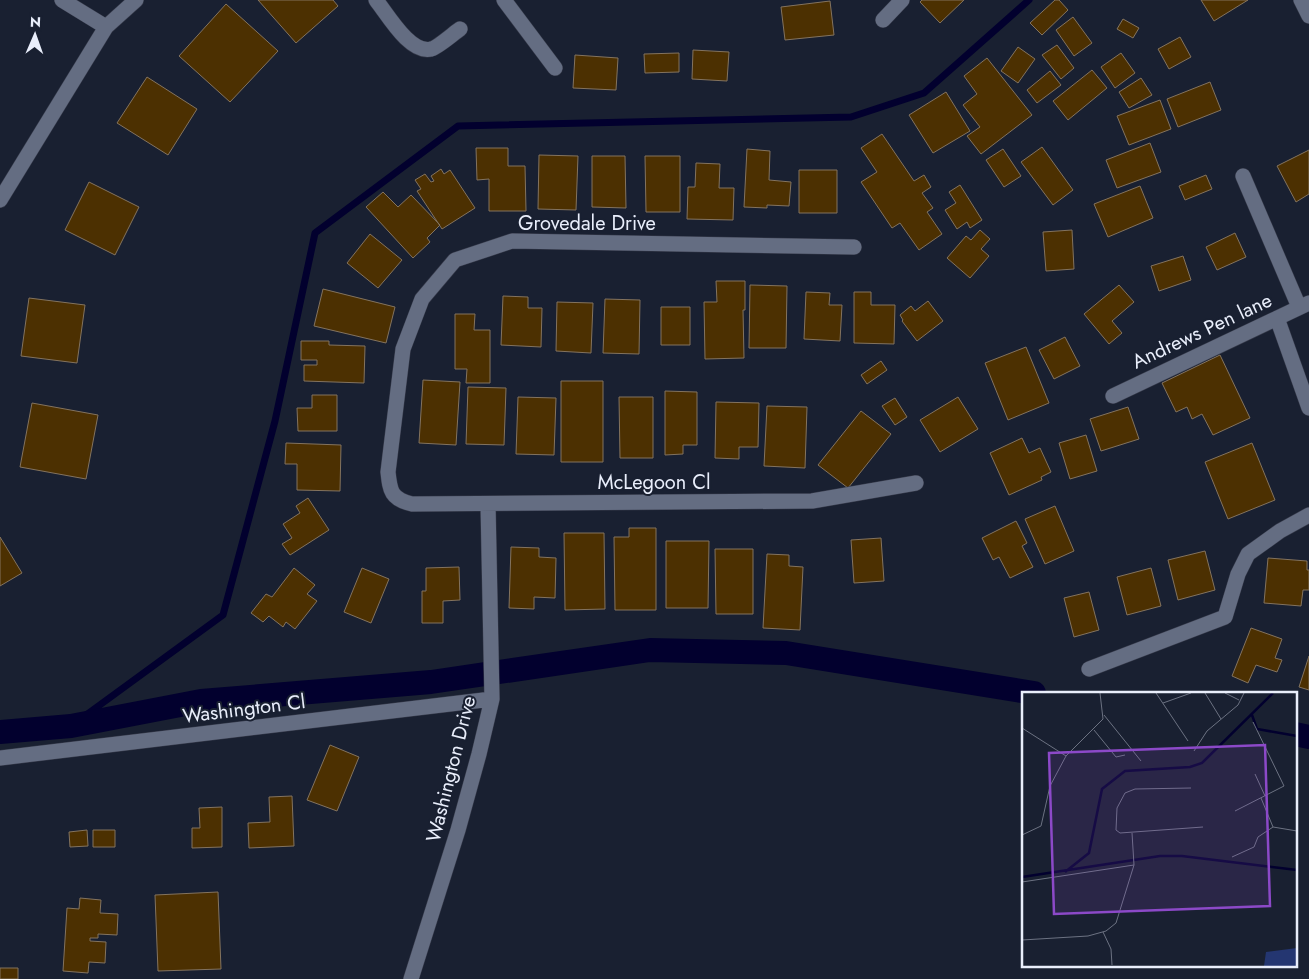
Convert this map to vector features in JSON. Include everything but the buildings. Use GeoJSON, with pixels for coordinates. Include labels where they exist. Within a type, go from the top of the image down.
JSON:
{"type":"FeatureCollection","features":[{"type":"Feature","properties":{"kind":"street"},"geometry":{"type":"LineString","coordinates":[[62,0],[106,27]]}},
{"type":"Feature","properties":{"kind":"street"},"geometry":{"type":"LineString","coordinates":[[0,200],[106,27],[136,0]]}},
{"type":"Feature","properties":{"kind":"street"},"geometry":{"type":"LineString","coordinates":[[376,0],[408,42],[418,49],[432,49],[460,29]]}},
{"type":"Feature","properties":{"kind":"street"},"geometry":{"type":"LineString","coordinates":[[504,0],[555,68]]}},
{"type":"Feature","properties":{"kind":"street"},"geometry":{"type":"LineString","coordinates":[[883,20],[902,0]]}},
{"type":"Feature","properties":{"kind":"street"},"geometry":{"type":"LineString","coordinates":[[1301,0],[1309,16]]}},
{"type":"Feature","properties":{"kind":"street"},"geometry":{"type":"LineString","coordinates":[[1243,176],[1304,305]]}},
{"type":"Feature","properties":{"kind":"street","name":"Grovedale Drive"},"geometry":{"type":"LineString","coordinates":[[393,495],[388,472],[403,349],[422,299],[455,260],[512,241],[854,246]]}},
{"type":"Feature","properties":{"kind":"street","name":"Andrews Pen lane"},"geometry":{"type":"LineString","coordinates":[[1113,396],[1304,305]]}},
{"type":"Feature","properties":{"kind":"street"},"geometry":{"type":"LineString","coordinates":[[1277,318],[1309,408]]}},
{"type":"Feature","properties":{"kind":"street","name":"McLegoon Cl"},"geometry":{"type":"LineString","coordinates":[[393,495],[402,502],[412,504],[812,501],[916,483]]}},
{"type":"Feature","properties":{"kind":"street","name":"Washington Drive"},"geometry":{"type":"LineString","coordinates":[[411,979],[458,830],[492,699],[488,504]]}},
{"type":"Feature","properties":{"kind":"street"},"geometry":{"type":"LineString","coordinates":[[1090,669],[1225,617],[1238,574],[1248,554],[1280,531],[1309,515]]}},
{"type":"Feature","properties":{"kind":"street","name":"Washington Cl"},"geometry":{"type":"LineString","coordinates":[[0,758],[492,699]]}},
{"type":"Feature","properties":{"kind":"waterway"},"geometry":{"type":"LineString","coordinates":[[71,726],[223,615],[275,421],[315,233],[458,126],[851,117],[924,93],[1029,0]]}},
{"type":"Feature","properties":{"kind":"waterway"},"geometry":{"type":"LineString","coordinates":[[0,732],[71,726],[201,701],[431,682],[650,650],[786,653],[1028,692]]}},
{"type":"Feature","properties":{"kind":"waterway"},"geometry":{"type":"LineString","coordinates":[[1296,734],[1309,737]]}}]}
